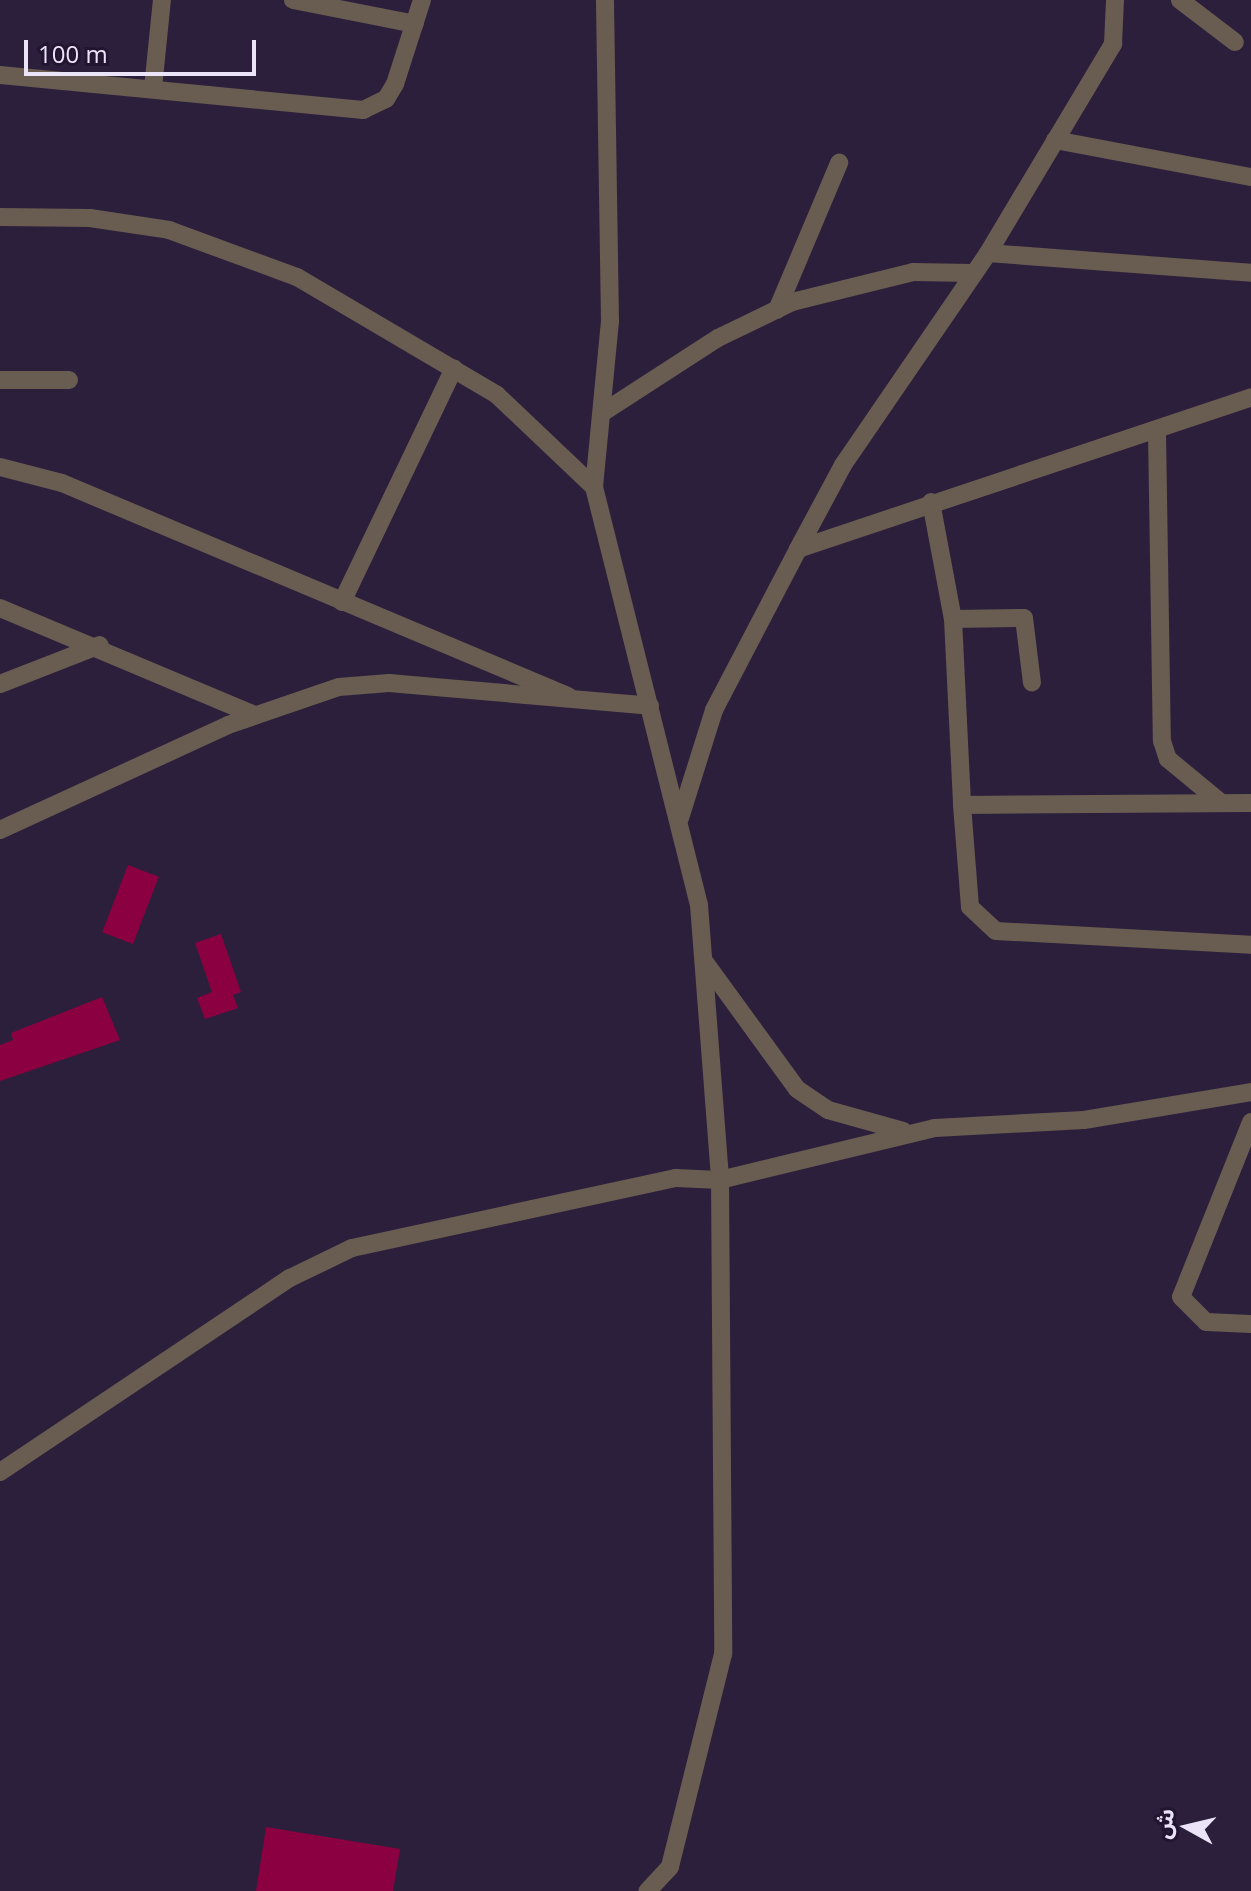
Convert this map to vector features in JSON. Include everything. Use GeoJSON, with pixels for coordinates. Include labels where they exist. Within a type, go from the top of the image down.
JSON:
{"type":"FeatureCollection","features":[{"type":"Feature","properties":{"kind":"street"},"geometry":{"type":"LineString","coordinates":[[153,88],[162,0]]}},
{"type":"Feature","properties":{"kind":"street"},"geometry":{"type":"LineString","coordinates":[[293,0],[415,24]]}},
{"type":"Feature","properties":{"kind":"street"},"geometry":{"type":"LineString","coordinates":[[0,75],[363,110],[386,99],[395,84],[422,0]]}},
{"type":"Feature","properties":{"kind":"street"},"geometry":{"type":"LineString","coordinates":[[605,0],[611,215],[602,413],[594,487],[680,818],[704,960],[720,1180],[723,1654],[670,1867],[648,1891]]}},
{"type":"Feature","properties":{"kind":"street"},"geometry":{"type":"LineString","coordinates":[[680,818],[714,710],[798,549],[843,465],[988,253],[1113,44],[1115,0]]}},
{"type":"Feature","properties":{"kind":"street"},"geometry":{"type":"LineString","coordinates":[[1180,0],[1235,42]]}},
{"type":"Feature","properties":{"kind":"street"},"geometry":{"type":"LineString","coordinates":[[1055,140],[1251,177]]}},
{"type":"Feature","properties":{"kind":"street"},"geometry":{"type":"LineString","coordinates":[[777,310],[839,163]]}},
{"type":"Feature","properties":{"kind":"street"},"geometry":{"type":"LineString","coordinates":[[0,217],[126,222],[212,243],[297,277],[454,368],[532,423],[594,487]]}},
{"type":"Feature","properties":{"kind":"street"},"geometry":{"type":"LineString","coordinates":[[988,253],[1251,273]]}},
{"type":"Feature","properties":{"kind":"street"},"geometry":{"type":"LineString","coordinates":[[602,413],[661,372],[777,310],[913,272],[972,273]]}},
{"type":"Feature","properties":{"kind":"street"},"geometry":{"type":"LineString","coordinates":[[342,602],[454,368]]}},
{"type":"Feature","properties":{"kind":"street"},"geometry":{"type":"LineString","coordinates":[[0,380],[69,380]]}},
{"type":"Feature","properties":{"kind":"street"},"geometry":{"type":"LineString","coordinates":[[798,549],[931,502],[1157,432],[1251,397]]}},
{"type":"Feature","properties":{"kind":"street"},"geometry":{"type":"LineString","coordinates":[[1157,432],[1162,741],[1168,759],[1219,801]]}},
{"type":"Feature","properties":{"kind":"street"},"geometry":{"type":"LineString","coordinates":[[0,467],[62,483],[582,702]]}},
{"type":"Feature","properties":{"kind":"street"},"geometry":{"type":"LineString","coordinates":[[931,502],[953,619],[970,907],[996,931],[1251,945]]}},
{"type":"Feature","properties":{"kind":"street"},"geometry":{"type":"LineString","coordinates":[[0,608],[100,645],[255,715]]}},
{"type":"Feature","properties":{"kind":"street"},"geometry":{"type":"LineString","coordinates":[[953,619],[1024,618],[1032,683]]}},
{"type":"Feature","properties":{"kind":"street"},"geometry":{"type":"LineString","coordinates":[[0,684],[100,645]]}},
{"type":"Feature","properties":{"kind":"street"},"geometry":{"type":"LineString","coordinates":[[0,830],[255,715],[368,683],[650,706]]}},
{"type":"Feature","properties":{"kind":"street"},"geometry":{"type":"LineString","coordinates":[[962,805],[1251,803]]}},
{"type":"Feature","properties":{"kind":"street"},"geometry":{"type":"LineString","coordinates":[[704,960],[797,1089],[828,1110],[910,1132]]}},
{"type":"Feature","properties":{"kind":"street"},"geometry":{"type":"LineString","coordinates":[[0,1472],[290,1278],[352,1248],[676,1178],[720,1180],[910,1132],[1084,1120],[1251,1092]]}},
{"type":"Feature","properties":{"kind":"street"},"geometry":{"type":"LineString","coordinates":[[1251,1122],[1181,1297],[1206,1322],[1251,1324]]}},
{"type":"Feature","properties":{"kind":"building"},"geometry":{"type":"Polygon","coordinates":[[[128,865],[159,877],[133,944],[102,932],[128,865]]]}},
{"type":"Feature","properties":{"kind":"building"},"geometry":{"type":"Polygon","coordinates":[[[221,934],[241,992],[233,995],[238,1008],[205,1019],[197,998],[212,992],[195,943],[221,934]]]}},
{"type":"Feature","properties":{"kind":"building"},"geometry":{"type":"Polygon","coordinates":[[[102,997],[120,1040],[0,1081],[0,1045],[13,1040],[11,1033],[102,997]]]}},
{"type":"Feature","properties":{"kind":"building"},"geometry":{"type":"Polygon","coordinates":[[[266,1827],[400,1849],[393,1891],[256,1891],[266,1827]]]}}]}
